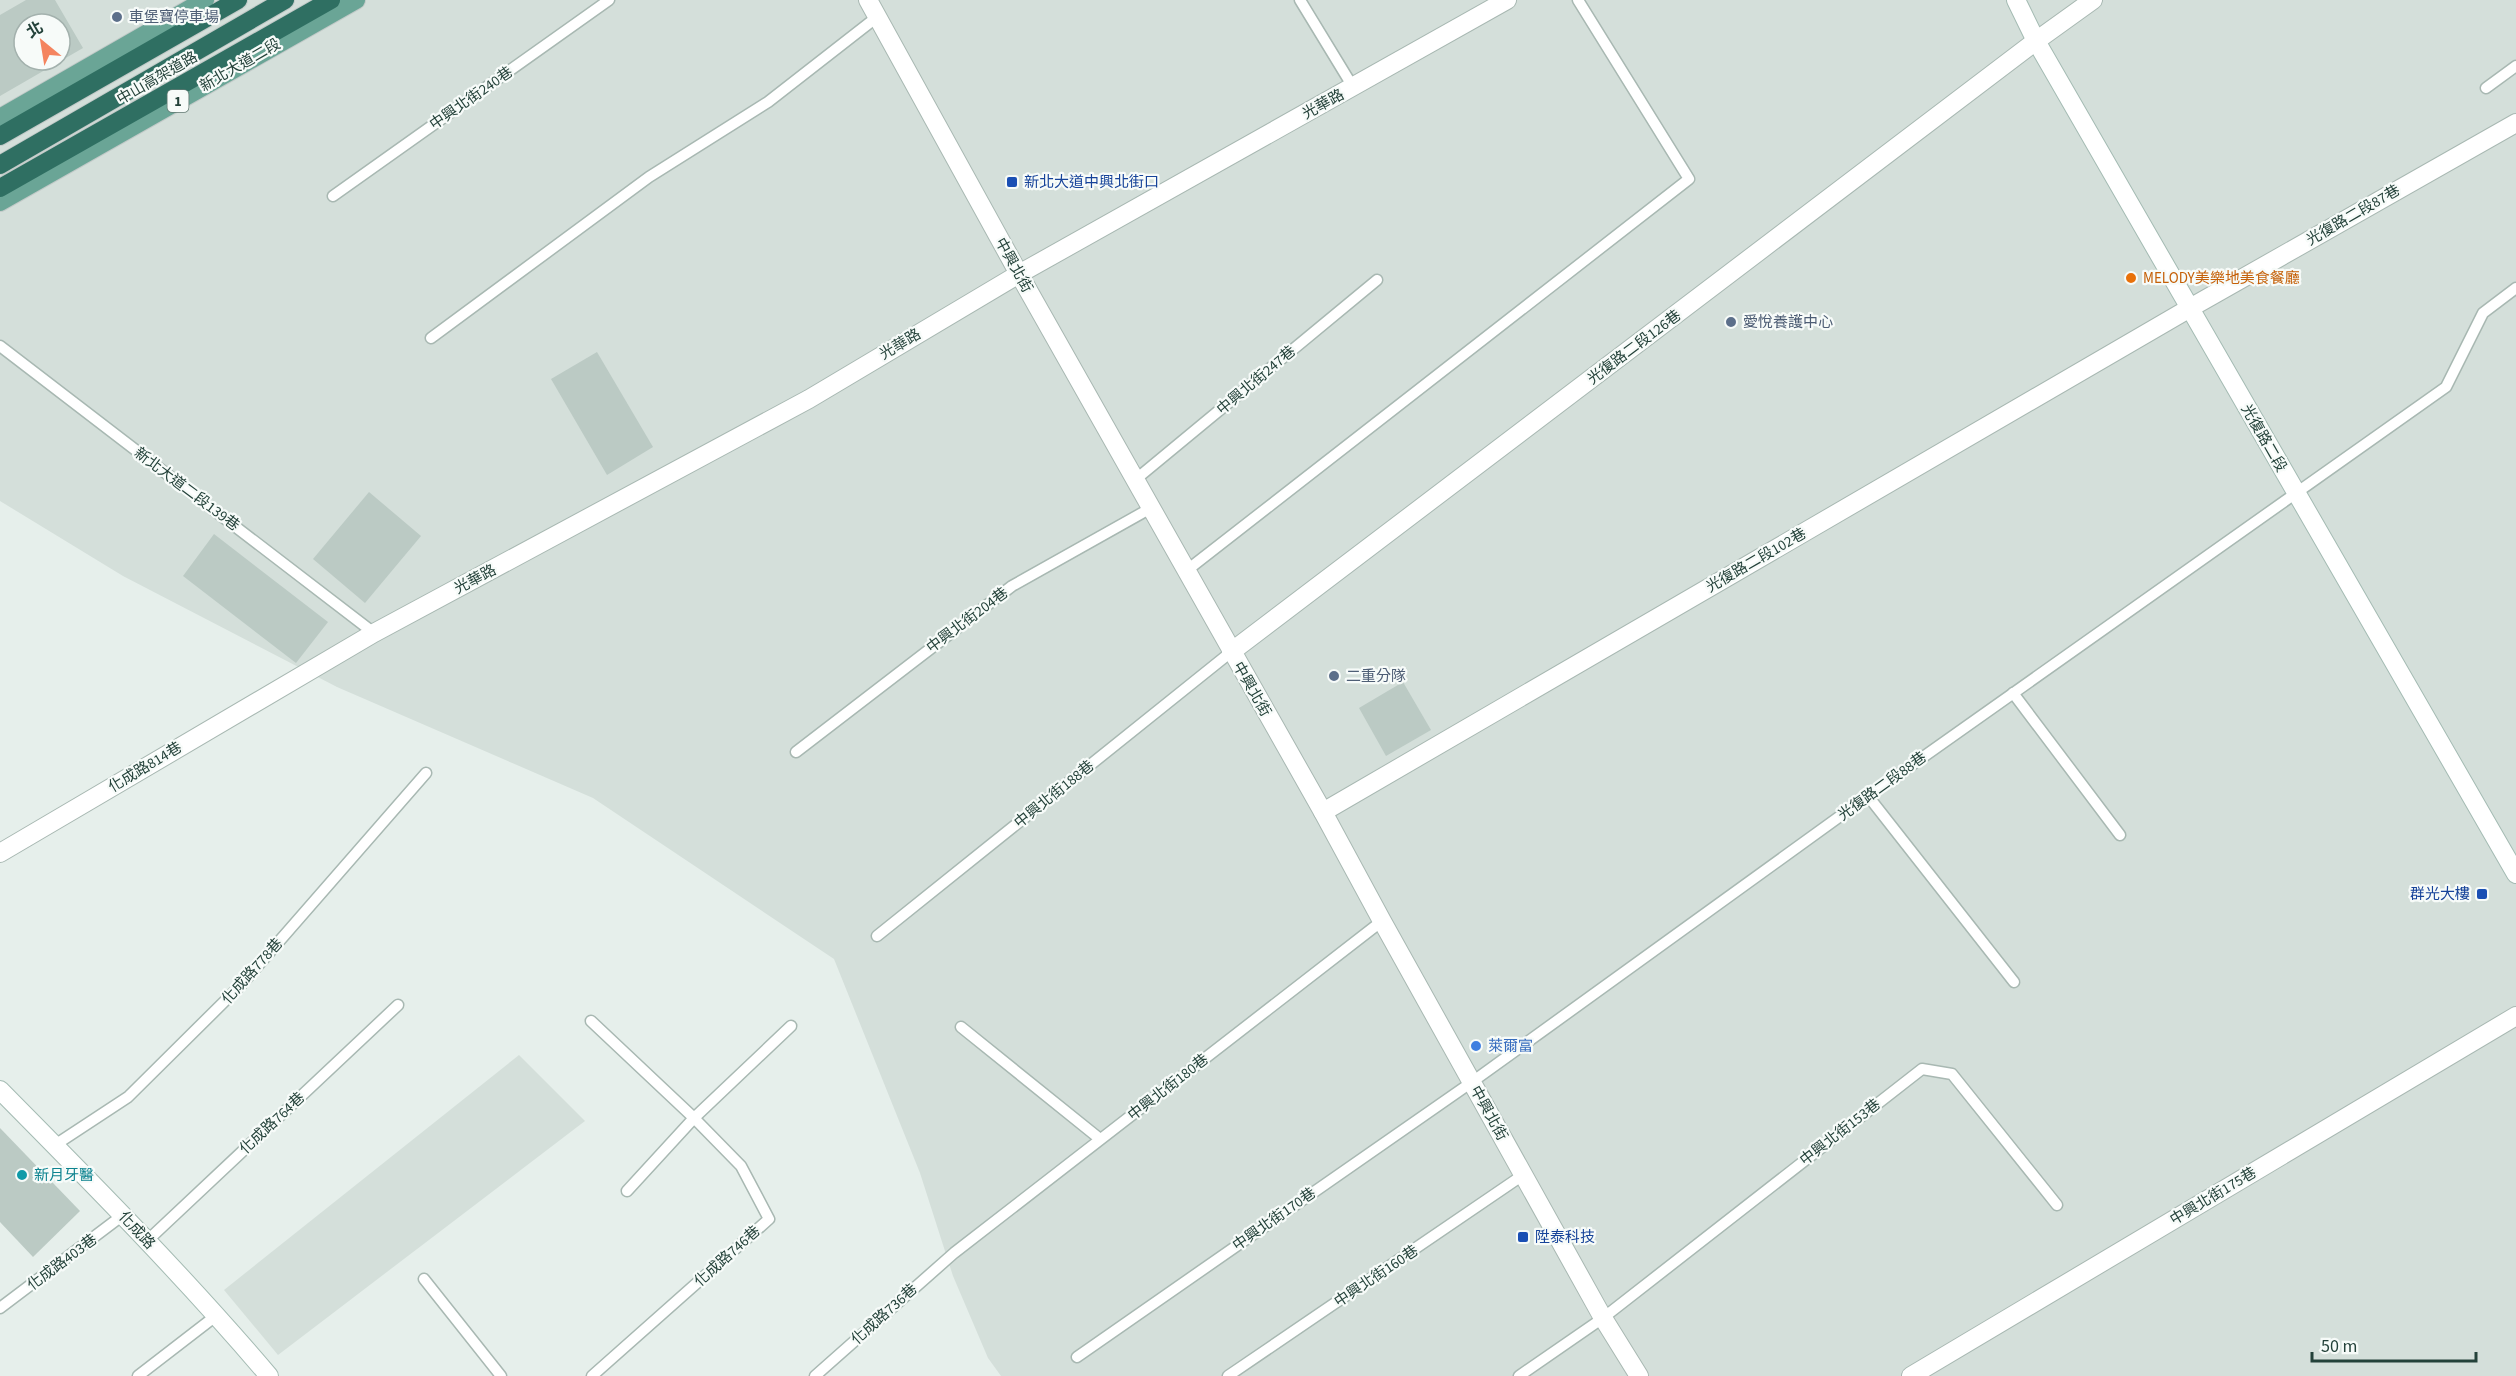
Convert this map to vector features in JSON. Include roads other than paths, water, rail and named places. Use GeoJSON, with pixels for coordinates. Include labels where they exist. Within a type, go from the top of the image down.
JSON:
{"type":"FeatureCollection","features":[{"type":"Feature","properties":{"kind":"highway","name":"中山高架道路"},"geometry":{"type":"LineString","coordinates":[[0,136],[238,0]]}},
{"type":"Feature","properties":{"kind":"highway"},"geometry":{"type":"LineString","coordinates":[[0,165],[285,0]]}},
{"type":"Feature","properties":{"kind":"highway","name":"中山高架道路"},"geometry":{"type":"LineString","coordinates":[[0,188],[331,0]]}},
{"type":"Feature","properties":{"kind":"main road"},"geometry":{"type":"LineString","coordinates":[[0,117],[205,0]]}},
{"type":"Feature","properties":{"kind":"main road","name":"新北大道二段"},"geometry":{"type":"LineString","coordinates":[[0,202],[356,0]]}},
{"type":"Feature","properties":{"kind":"street","name":"中興北街"},"geometry":{"type":"LineString","coordinates":[[868,0],[1231,652],[1323,812],[1603,1318],[1640,1376]]}},
{"type":"Feature","properties":{"kind":"street","name":"光華路"},"geometry":{"type":"LineString","coordinates":[[290,681],[374,633],[809,399],[1019,273],[1507,0]]}},
{"type":"Feature","properties":{"kind":"street","name":"光復路二段"},"geometry":{"type":"LineString","coordinates":[[2016,0],[2036,41],[2516,874]]}},
{"type":"Feature","properties":{"kind":"street","name":"光復路二段126巷"},"geometry":{"type":"LineString","coordinates":[[1231,652],[2093,0]]}},
{"type":"Feature","properties":{"kind":"street","name":"光復路二段87巷"},"geometry":{"type":"LineString","coordinates":[[2190,308],[2516,123]]}},
{"type":"Feature","properties":{"kind":"street","name":"光復路二段102巷"},"geometry":{"type":"LineString","coordinates":[[1323,812],[2190,308]]}},
{"type":"Feature","properties":{"kind":"street","name":"化成路814巷"},"geometry":{"type":"LineString","coordinates":[[0,853],[290,681]]}},
{"type":"Feature","properties":{"kind":"street","name":"中興北街175巷"},"geometry":{"type":"LineString","coordinates":[[1911,1376],[2516,1016]]}},
{"type":"Feature","properties":{"kind":"street","name":"化成路"},"geometry":{"type":"LineString","coordinates":[[0,1090],[123,1215],[217,1315],[269,1376]]}},
{"type":"Feature","properties":{"kind":"lane","name":"中興北街240巷"},"geometry":{"type":"LineString","coordinates":[[333,196],[609,0]]}},
{"type":"Feature","properties":{"kind":"lane"},"geometry":{"type":"LineString","coordinates":[[1300,0],[1353,87]]}},
{"type":"Feature","properties":{"kind":"lane"},"geometry":{"type":"LineString","coordinates":[[1186,571],[1689,179],[1578,0]]}},
{"type":"Feature","properties":{"kind":"lane"},"geometry":{"type":"LineString","coordinates":[[431,338],[650,177],[768,102],[877,16]]}},
{"type":"Feature","properties":{"kind":"lane"},"geometry":{"type":"LineString","coordinates":[[2486,88],[2516,66]]}},
{"type":"Feature","properties":{"kind":"lane","name":"中興北街247巷"},"geometry":{"type":"LineString","coordinates":[[1135,480],[1377,280]]}},
{"type":"Feature","properties":{"kind":"lane","name":"光復路二段88巷"},"geometry":{"type":"LineString","coordinates":[[1472,1082],[1868,796],[2446,387],[2482,314],[2516,288]]}},
{"type":"Feature","properties":{"kind":"lane","name":"新北大道二段139巷"},"geometry":{"type":"LineString","coordinates":[[0,346],[374,633]]}},
{"type":"Feature","properties":{"kind":"lane","name":"中興北街204巷"},"geometry":{"type":"LineString","coordinates":[[796,752],[1012,586],[1151,508]]}},
{"type":"Feature","properties":{"kind":"lane","name":"中興北街188巷"},"geometry":{"type":"LineString","coordinates":[[877,936],[1231,652]]}},
{"type":"Feature","properties":{"kind":"lane"},"geometry":{"type":"LineString","coordinates":[[2013,693],[2120,835]]}},
{"type":"Feature","properties":{"kind":"lane","name":"化成路778巷"},"geometry":{"type":"LineString","coordinates":[[55,1145],[128,1097],[233,993],[426,773]]}},
{"type":"Feature","properties":{"kind":"lane"},"geometry":{"type":"LineString","coordinates":[[1868,796],[2014,982]]}},
{"type":"Feature","properties":{"kind":"lane","name":"中興北街180巷"},"geometry":{"type":"LineString","coordinates":[[954,1252],[1382,921]]}},
{"type":"Feature","properties":{"kind":"lane","name":"化成路764巷"},"geometry":{"type":"LineString","coordinates":[[147,1241],[398,1005]]}},
{"type":"Feature","properties":{"kind":"lane","name":"化成路746巷"},"geometry":{"type":"LineString","coordinates":[[591,1021],[694,1118],[741,1166],[769,1219],[592,1376]]}},
{"type":"Feature","properties":{"kind":"lane"},"geometry":{"type":"LineString","coordinates":[[627,1191],[694,1118],[791,1026]]}},
{"type":"Feature","properties":{"kind":"lane"},"geometry":{"type":"LineString","coordinates":[[961,1027],[1100,1139]]}},
{"type":"Feature","properties":{"kind":"lane","name":"中興北街153巷"},"geometry":{"type":"LineString","coordinates":[[1519,1376],[1603,1318],[1922,1068],[1952,1074],[2057,1205]]}},
{"type":"Feature","properties":{"kind":"lane","name":"中興北街170巷"},"geometry":{"type":"LineString","coordinates":[[1077,1357],[1472,1082]]}},
{"type":"Feature","properties":{"kind":"lane","name":"中興北街160巷"},"geometry":{"type":"LineString","coordinates":[[1228,1376],[1523,1175]]}},
{"type":"Feature","properties":{"kind":"lane","name":"化成路403巷"},"geometry":{"type":"LineString","coordinates":[[0,1308],[123,1215]]}},
{"type":"Feature","properties":{"kind":"lane","name":"化成路736巷"},"geometry":{"type":"LineString","coordinates":[[815,1376],[954,1252]]}},
{"type":"Feature","properties":{"kind":"lane"},"geometry":{"type":"LineString","coordinates":[[424,1279],[501,1376]]}},
{"type":"Feature","properties":{"kind":"lane"},"geometry":{"type":"LineString","coordinates":[[138,1376],[217,1315]]}},
{"type":"Feature","properties":{"kind":"place","name":"車堡寶停車場"},"geometry":{"type":"Point","coordinates":[117,17]}},
{"type":"Feature","properties":{"kind":"place","name":"新北大道中興北街口"},"geometry":{"type":"Point","coordinates":[1012,182]}},
{"type":"Feature","properties":{"kind":"place","name":"MELODY美樂地美食餐廳"},"geometry":{"type":"Point","coordinates":[2131,278]}},
{"type":"Feature","properties":{"kind":"place","name":"愛悅養護中心"},"geometry":{"type":"Point","coordinates":[1731,322]}},
{"type":"Feature","properties":{"kind":"place","name":"二重分隊"},"geometry":{"type":"Point","coordinates":[1334,676]}},
{"type":"Feature","properties":{"kind":"place","name":"群光大樓"},"geometry":{"type":"Point","coordinates":[2482,894]}},
{"type":"Feature","properties":{"kind":"place","name":"萊爾富"},"geometry":{"type":"Point","coordinates":[1476,1046]}},
{"type":"Feature","properties":{"kind":"place","name":"新月牙醫"},"geometry":{"type":"Point","coordinates":[22,1175]}},
{"type":"Feature","properties":{"kind":"place","name":"陞泰科技"},"geometry":{"type":"Point","coordinates":[1523,1237]}}]}
